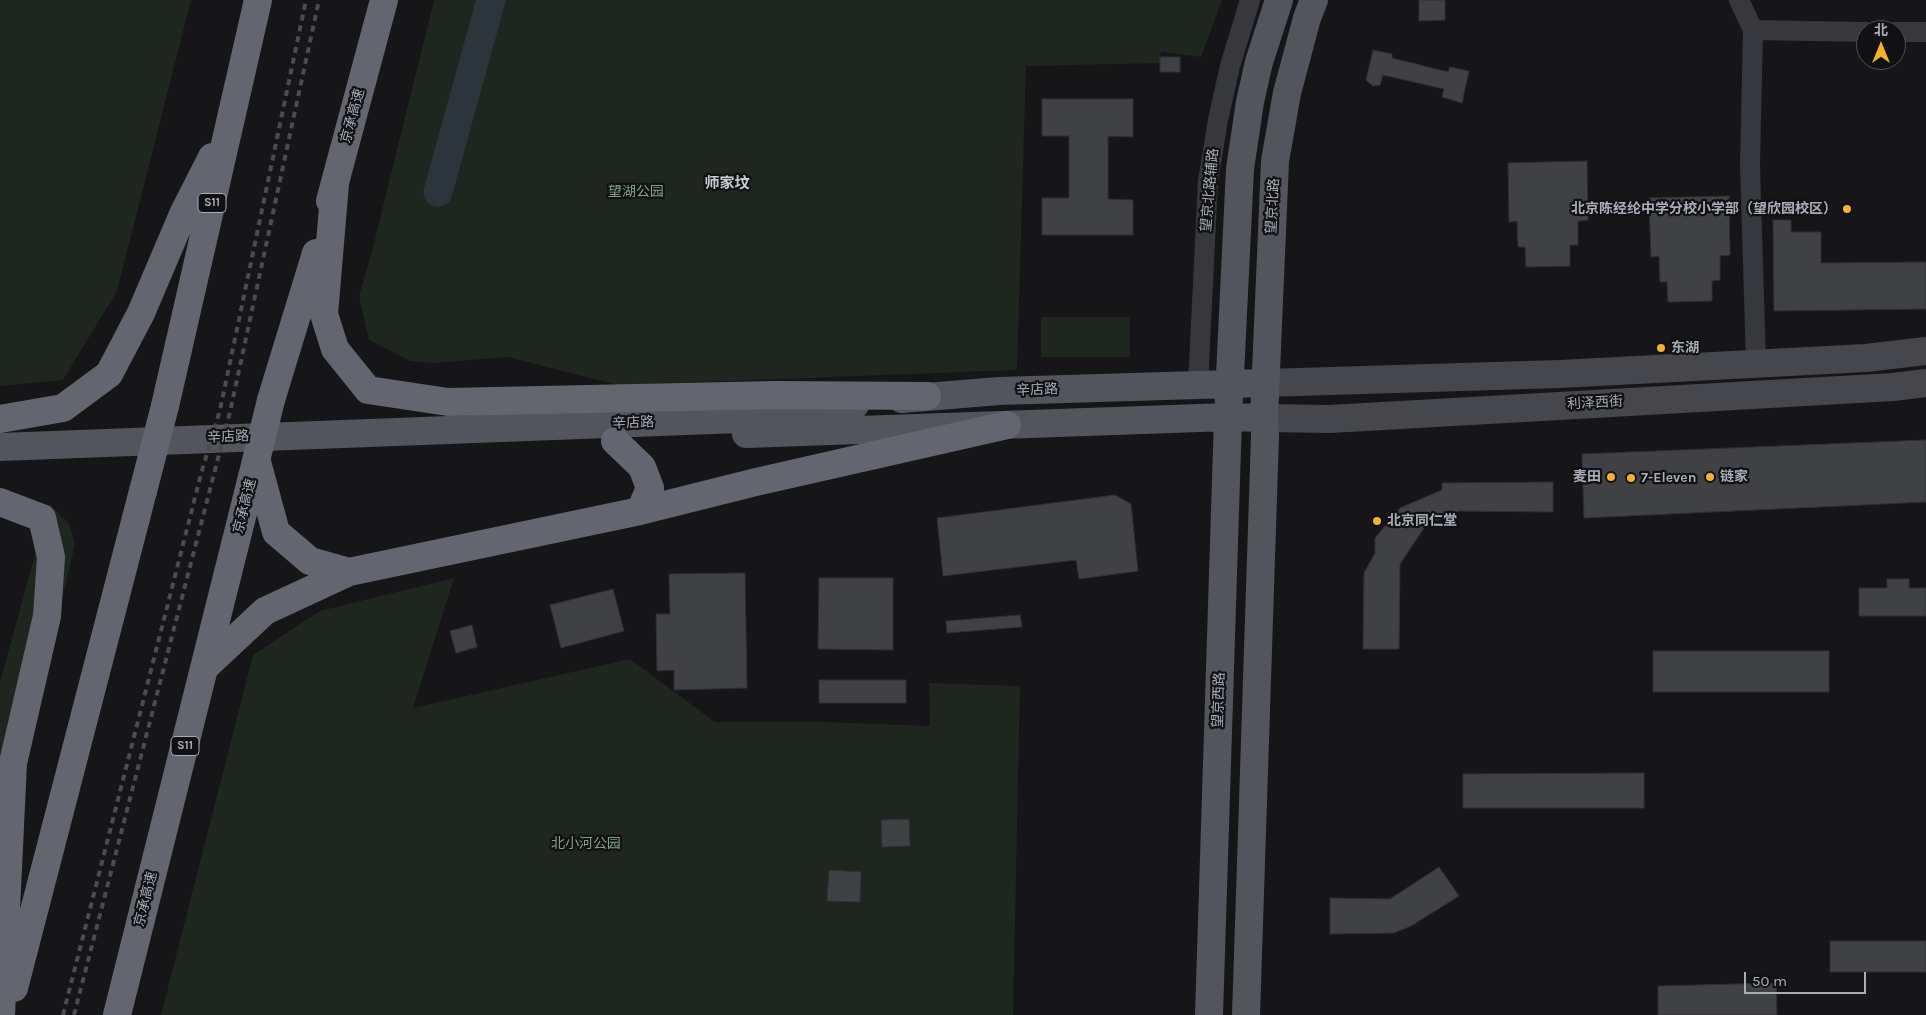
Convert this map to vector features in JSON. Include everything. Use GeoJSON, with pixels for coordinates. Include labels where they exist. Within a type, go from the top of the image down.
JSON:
{"type":"FeatureCollection","features":[{"type":"Feature","properties":{"kind":"highway","name":"S11"},"geometry":{"type":"LineString","coordinates":[[8,1015],[165,406],[258,0]]}},
{"type":"Feature","properties":{"kind":"highway","name":"京承高速"},"geometry":{"type":"LineString","coordinates":[[117,1015],[254,468],[272,400],[308,286],[384,0]]}},
{"type":"Feature","properties":{"kind":"highway"},"geometry":{"type":"LineString","coordinates":[[0,419],[63,408],[109,374],[141,313],[184,212],[231,118]]}},
{"type":"Feature","properties":{"kind":"highway"},"geometry":{"type":"LineString","coordinates":[[335,184],[324,314],[335,349],[368,390],[448,402],[776,395],[927,396]]}},
{"type":"Feature","properties":{"kind":"highway"},"geometry":{"type":"LineString","coordinates":[[204,668],[265,611],[349,572],[640,511],[756,482],[1007,425]]}},
{"type":"Feature","properties":{"kind":"highway"},"geometry":{"type":"LineString","coordinates":[[615,441],[642,467],[650,488],[640,511]]}},
{"type":"Feature","properties":{"kind":"highway"},"geometry":{"type":"LineString","coordinates":[[254,468],[276,532],[310,561],[349,572]]}},
{"type":"Feature","properties":{"kind":"highway"},"geometry":{"type":"LineString","coordinates":[[0,502],[42,518],[51,557],[47,616],[14,763],[1,1015]]}},
{"type":"Feature","properties":{"kind":"main road"},"geometry":{"type":"LineString","coordinates":[[1230,384],[1240,169],[1257,70],[1279,0]]}},
{"type":"Feature","properties":{"kind":"main road","name":"望京北路"},"geometry":{"type":"LineString","coordinates":[[1264,418],[1275,161],[1287,93],[1307,18],[1314,0]]}},
{"type":"Feature","properties":{"kind":"main road","name":"辛店路"},"geometry":{"type":"LineString","coordinates":[[0,447],[738,419],[927,396],[999,391],[1265,383]]}},
{"type":"Feature","properties":{"kind":"main road","name":"望京西路"},"geometry":{"type":"LineString","coordinates":[[1209,1015],[1230,384]]}},
{"type":"Feature","properties":{"kind":"main road","name":"辛店路"},"geometry":{"type":"LineString","coordinates":[[0,463],[615,441],[764,433],[1228,417],[1264,418]]}},
{"type":"Feature","properties":{"kind":"main road"},"geometry":{"type":"LineString","coordinates":[[1246,1015],[1264,418]]}},
{"type":"Feature","properties":{"kind":"street","name":"望京北路辅路"},"geometry":{"type":"LineString","coordinates":[[1198,385],[1208,181],[1218,120],[1230,66],[1250,0]]}},
{"type":"Feature","properties":{"kind":"street"},"geometry":{"type":"LineString","coordinates":[[1739,0],[1754,30],[1750,166],[1756,363]]}},
{"type":"Feature","properties":{"kind":"street"},"geometry":{"type":"LineString","coordinates":[[1754,30],[1856,32]]}},
{"type":"Feature","properties":{"kind":"street"},"geometry":{"type":"LineString","coordinates":[[1906,32],[1926,32]]}},
{"type":"Feature","properties":{"kind":"street"},"geometry":{"type":"LineString","coordinates":[[1265,383],[1560,374],[1866,358],[1926,352]]}},
{"type":"Feature","properties":{"kind":"street","name":"利泽西街"},"geometry":{"type":"LineString","coordinates":[[1264,418],[1330,419],[1893,387],[1926,383]]}},
{"type":"Feature","properties":{"kind":"green space"},"geometry":{"type":"Polygon","coordinates":[[[0,0],[191,0],[117,291],[63,380],[0,386],[0,0]]]}},
{"type":"Feature","properties":{"kind":"green space","name":"望湖公园"},"geometry":{"type":"Polygon","coordinates":[[[434,0],[1222,0],[1201,57],[1161,52],[1160,63],[1026,66],[1017,370],[618,385],[508,357],[434,363],[410,361],[369,340],[359,296],[372,251],[434,0]]]}},
{"type":"Feature","properties":{"kind":"green space"},"geometry":{"type":"Polygon","coordinates":[[[1041,317],[1130,317],[1130,357],[1041,357],[1041,317]]]}},
{"type":"Feature","properties":{"kind":"green space"},"geometry":{"type":"Polygon","coordinates":[[[49,504],[69,524],[75,544],[0,863],[0,682],[49,504]]]}},
{"type":"Feature","properties":{"kind":"green space","name":"北小河公园"},"geometry":{"type":"Polygon","coordinates":[[[454,578],[413,708],[630,659],[715,722],[823,722],[930,726],[929,683],[1020,686],[1013,1015],[161,1015],[253,655],[320,611],[454,578]]]}},
{"type":"Feature","properties":{"kind":"building"},"geometry":{"type":"Polygon","coordinates":[[[1419,0],[1445,0],[1445,20],[1419,21],[1419,0]]]}},
{"type":"Feature","properties":{"kind":"building"},"geometry":{"type":"Polygon","coordinates":[[[1373,50],[1392,54],[1392,58],[1448,72],[1450,67],[1469,71],[1462,103],[1442,97],[1444,89],[1383,75],[1380,85],[1373,86],[1366,80],[1373,50]]]}},
{"type":"Feature","properties":{"kind":"building"},"geometry":{"type":"Polygon","coordinates":[[[1160,57],[1180,57],[1180,72],[1160,72],[1160,57]]]}},
{"type":"Feature","properties":{"kind":"building"},"geometry":{"type":"Polygon","coordinates":[[[1042,99],[1133,99],[1133,137],[1108,136],[1108,199],[1133,200],[1133,235],[1042,235],[1042,198],[1069,198],[1069,136],[1042,136],[1042,99]]]}},
{"type":"Feature","properties":{"kind":"building"},"geometry":{"type":"Polygon","coordinates":[[[1587,161],[1588,220],[1578,221],[1578,245],[1570,245],[1570,266],[1526,267],[1525,247],[1518,247],[1517,221],[1509,222],[1508,163],[1587,161]]]}},
{"type":"Feature","properties":{"kind":"building"},"geometry":{"type":"Polygon","coordinates":[[[1729,196],[1730,255],[1720,256],[1720,280],[1712,281],[1712,301],[1668,302],[1667,282],[1660,282],[1659,256],[1651,257],[1649,198],[1729,196]]]}},
{"type":"Feature","properties":{"kind":"building"},"geometry":{"type":"Polygon","coordinates":[[[1773,220],[1791,220],[1791,232],[1821,232],[1821,263],[1926,262],[1926,309],[1774,311],[1773,220]]]}},
{"type":"Feature","properties":{"kind":"building"},"geometry":{"type":"Polygon","coordinates":[[[1926,440],[1926,502],[1584,518],[1582,454],[1926,440]]]}},
{"type":"Feature","properties":{"kind":"building"},"geometry":{"type":"Polygon","coordinates":[[[1553,482],[1553,512],[1459,511],[1426,525],[1400,564],[1399,649],[1363,649],[1364,573],[1375,553],[1375,538],[1400,508],[1442,490],[1442,483],[1553,482]]]}},
{"type":"Feature","properties":{"kind":"building"},"geometry":{"type":"Polygon","coordinates":[[[1115,495],[1131,504],[1138,571],[1079,579],[1076,560],[943,576],[937,518],[1115,495]]]}},
{"type":"Feature","properties":{"kind":"building"},"geometry":{"type":"Polygon","coordinates":[[[745,573],[747,688],[674,690],[674,670],[657,671],[656,614],[670,614],[669,574],[745,573]]]}},
{"type":"Feature","properties":{"kind":"building"},"geometry":{"type":"Polygon","coordinates":[[[819,578],[893,578],[893,650],[818,649],[819,578]]]}},
{"type":"Feature","properties":{"kind":"building"},"geometry":{"type":"Polygon","coordinates":[[[1887,579],[1909,579],[1909,588],[1926,588],[1926,616],[1859,616],[1859,588],[1887,588],[1887,579]]]}},
{"type":"Feature","properties":{"kind":"building"},"geometry":{"type":"Polygon","coordinates":[[[613,589],[624,631],[561,648],[550,605],[613,589]]]}},
{"type":"Feature","properties":{"kind":"building"},"geometry":{"type":"Polygon","coordinates":[[[1020,615],[1022,627],[947,633],[946,621],[1020,615]]]}},
{"type":"Feature","properties":{"kind":"building"},"geometry":{"type":"Polygon","coordinates":[[[472,625],[477,647],[456,653],[450,631],[472,625]]]}},
{"type":"Feature","properties":{"kind":"building"},"geometry":{"type":"Polygon","coordinates":[[[1653,651],[1829,651],[1829,692],[1653,692],[1653,651]]]}},
{"type":"Feature","properties":{"kind":"building"},"geometry":{"type":"Polygon","coordinates":[[[819,680],[906,680],[906,703],[819,703],[819,680]]]}},
{"type":"Feature","properties":{"kind":"building"},"geometry":{"type":"Polygon","coordinates":[[[1644,773],[1644,808],[1463,808],[1463,774],[1644,773]]]}},
{"type":"Feature","properties":{"kind":"building"},"geometry":{"type":"Polygon","coordinates":[[[909,819],[910,846],[882,847],[881,820],[909,819]]]}},
{"type":"Feature","properties":{"kind":"building"},"geometry":{"type":"Polygon","coordinates":[[[1439,867],[1459,896],[1411,926],[1394,933],[1330,934],[1330,898],[1390,899],[1439,867]]]}},
{"type":"Feature","properties":{"kind":"building"},"geometry":{"type":"Polygon","coordinates":[[[829,870],[861,872],[860,902],[827,901],[829,870]]]}},
{"type":"Feature","properties":{"kind":"building"},"geometry":{"type":"Polygon","coordinates":[[[1830,941],[1926,941],[1926,972],[1830,972],[1830,941]]]}},
{"type":"Feature","properties":{"kind":"building"},"geometry":{"type":"Polygon","coordinates":[[[1776,983],[1777,1015],[1658,1015],[1658,986],[1776,983]]]}},
{"type":"Feature","properties":{"kind":"waterway"},"geometry":{"type":"LineString","coordinates":[[438,192],[491,0]]}},
{"type":"Feature","properties":{"kind":"railway"},"geometry":{"type":"LineString","coordinates":[[63,1015],[201,474],[220,410],[306,0]]}},
{"type":"Feature","properties":{"kind":"railway"},"geometry":{"type":"LineString","coordinates":[[74,1015],[230,412],[319,0]]}},
{"type":"Feature","properties":{"kind":"place","name":"北京陈经纶中学分校小学部（望欣园校区）"},"geometry":{"type":"Point","coordinates":[1847,209]}},
{"type":"Feature","properties":{"kind":"place","name":"东湖"},"geometry":{"type":"Point","coordinates":[1661,348]}},
{"type":"Feature","properties":{"kind":"place","name":"麦田"},"geometry":{"type":"Point","coordinates":[1611,477]}},
{"type":"Feature","properties":{"kind":"place","name":"链家"},"geometry":{"type":"Point","coordinates":[1710,477]}},
{"type":"Feature","properties":{"kind":"place","name":"7-Eleven"},"geometry":{"type":"Point","coordinates":[1631,478]}},
{"type":"Feature","properties":{"kind":"place","name":"北京同仁堂"},"geometry":{"type":"Point","coordinates":[1377,521]}},
{"type":"Feature","properties":{"kind":"district","name":"师家坟"},"geometry":{"type":"Point","coordinates":[727,184]}}]}
